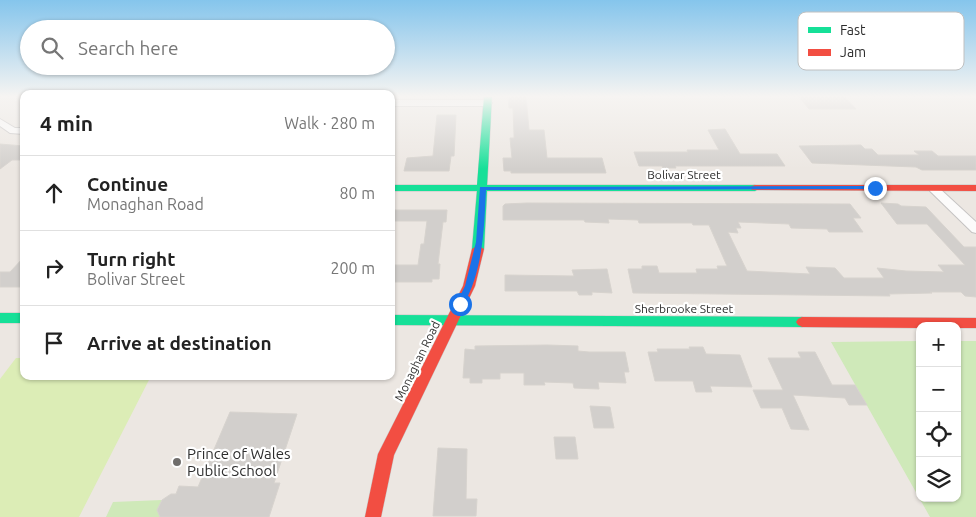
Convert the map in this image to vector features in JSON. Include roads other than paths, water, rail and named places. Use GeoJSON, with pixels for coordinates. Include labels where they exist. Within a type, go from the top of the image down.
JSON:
{"type":"FeatureCollection","features":[{"type":"Feature","properties":{"kind":"main road","name":"Monaghan Road"},"geometry":{"type":"LineString","coordinates":[[373,517],[386,454],[469,286],[480,242],[487,120]]}},
{"type":"Feature","properties":{"kind":"main road","name":"Bolivar Street"},"geometry":{"type":"LineString","coordinates":[[395,188],[976,188]]}},
{"type":"Feature","properties":{"kind":"main road"},"geometry":{"type":"LineString","coordinates":[[4,318],[20,318]]}},
{"type":"Feature","properties":{"kind":"main road","name":"Sherbrooke Street"},"geometry":{"type":"LineString","coordinates":[[395,320],[976,323]]}},
{"type":"Feature","properties":{"kind":"street"},"geometry":{"type":"LineString","coordinates":[[0,122],[13,131],[20,131]]}},
{"type":"Feature","properties":{"kind":"street"},"geometry":{"type":"LineString","coordinates":[[934,189],[976,229]]}},
{"type":"Feature","properties":{"kind":"street"},"geometry":{"type":"LineString","coordinates":[[4,318],[20,313]]}},
{"type":"Feature","properties":{"kind":"place","name":"Prince of Wales Public School"},"geometry":{"type":"Point","coordinates":[177,462]}}]}
